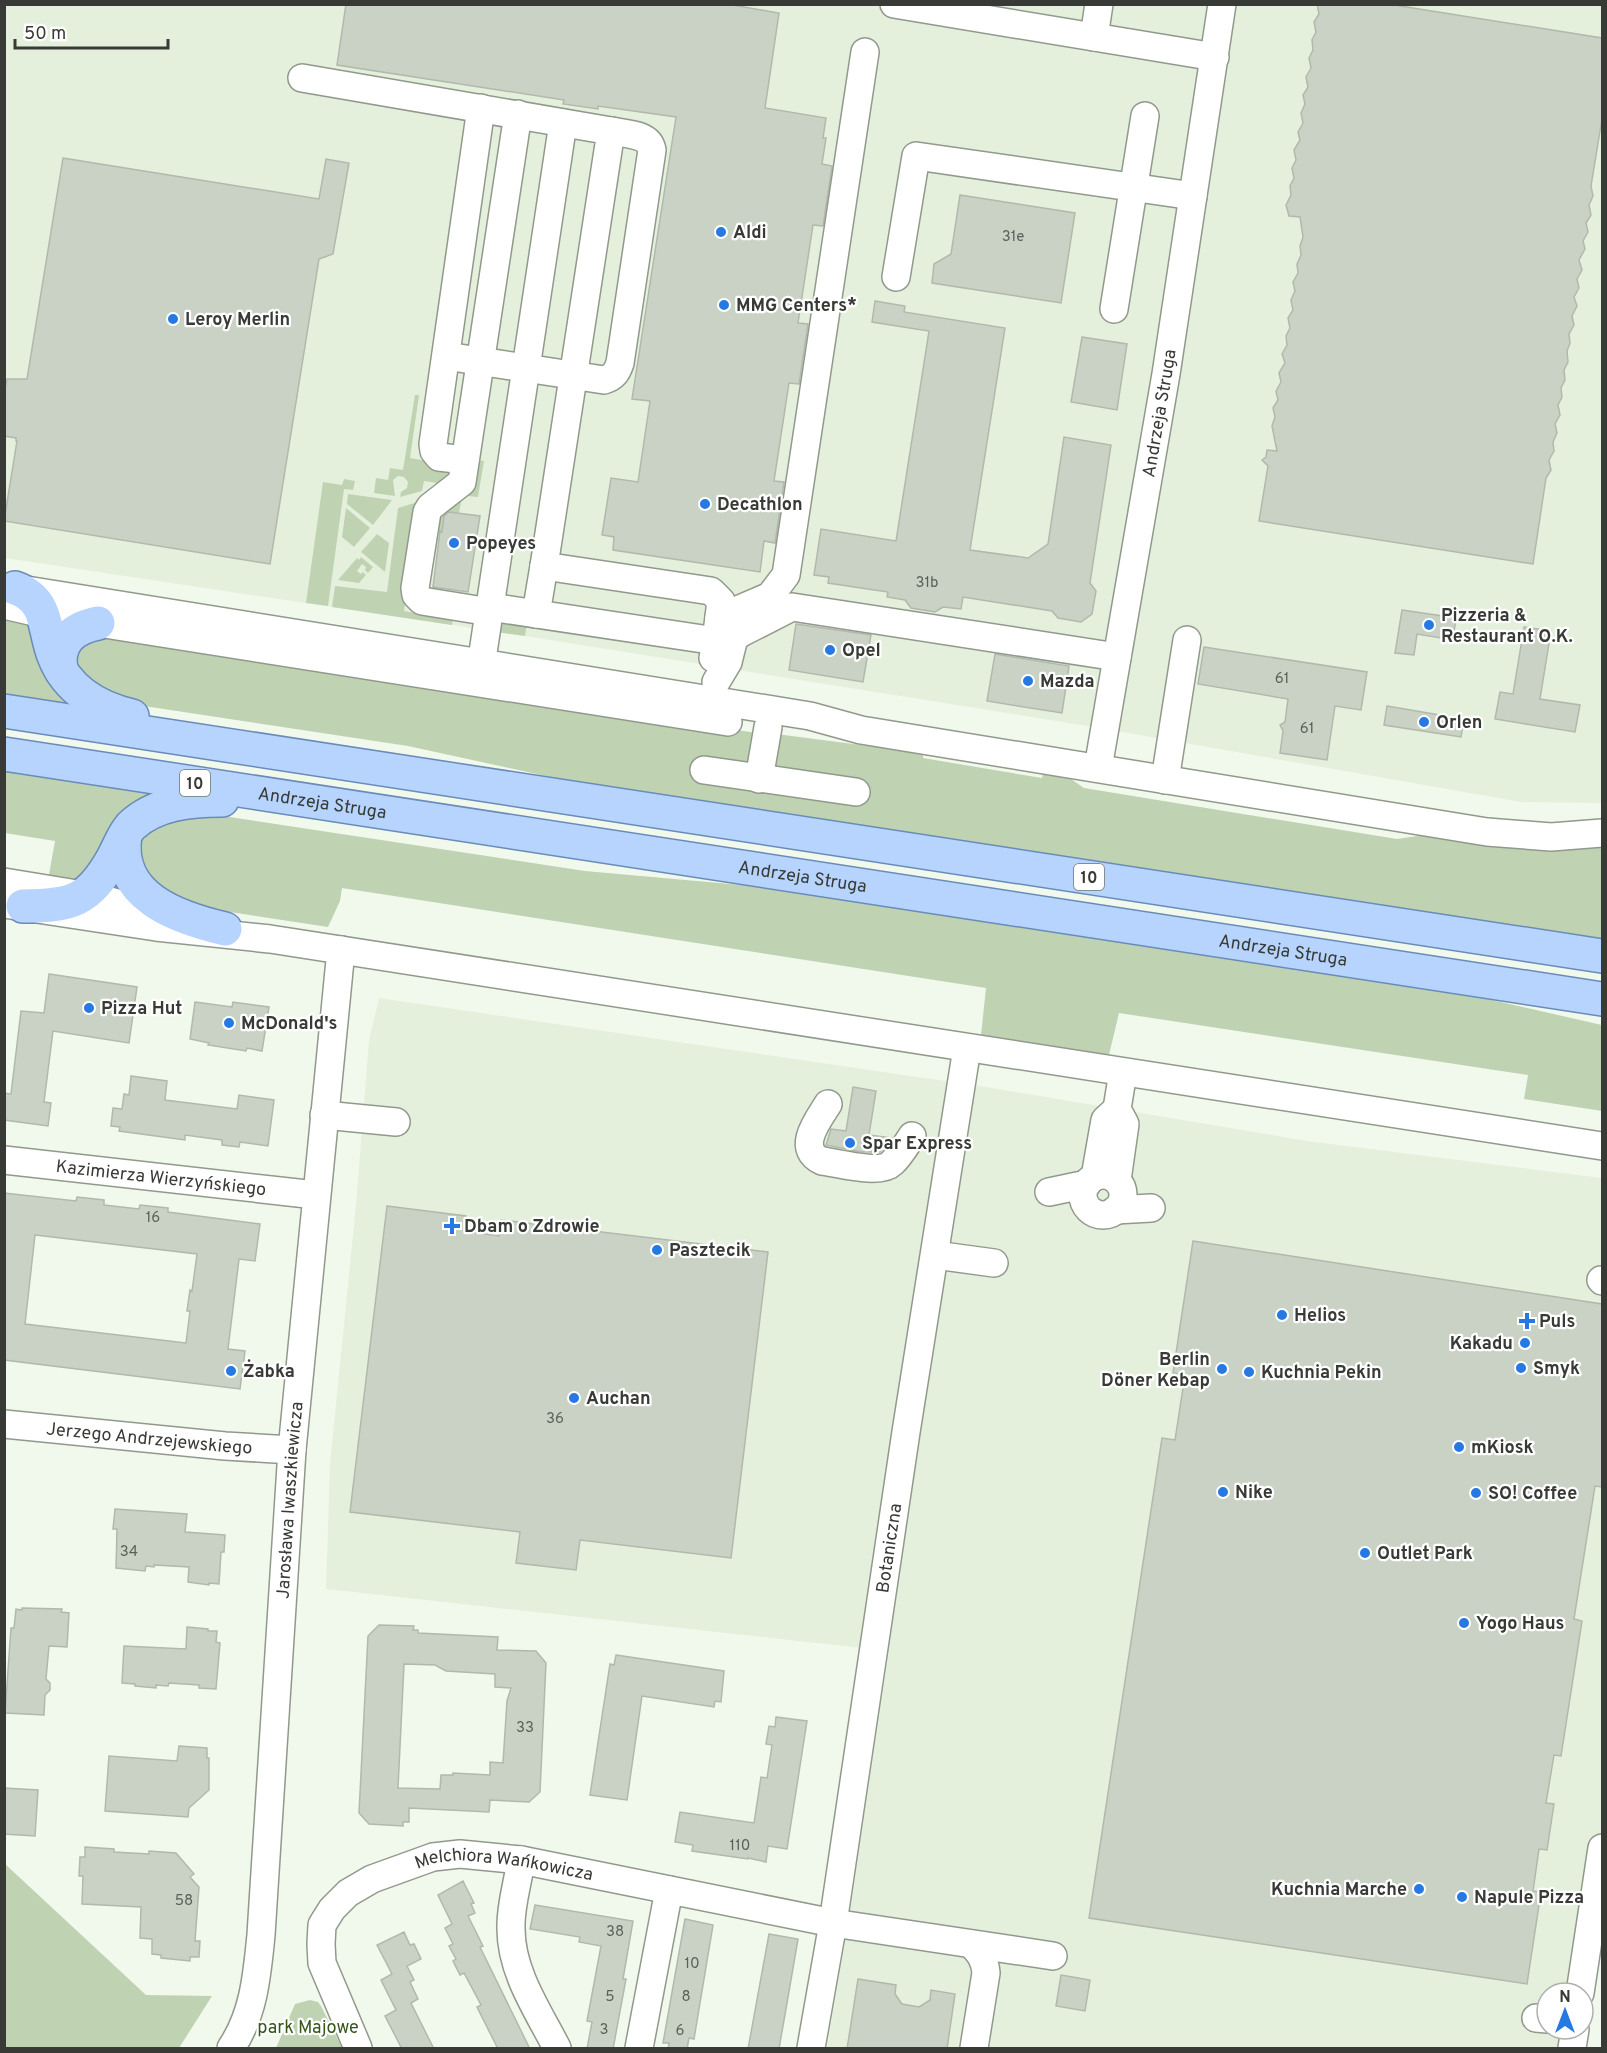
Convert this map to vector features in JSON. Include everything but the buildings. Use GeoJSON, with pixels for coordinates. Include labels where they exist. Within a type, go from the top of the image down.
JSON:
{"type":"FeatureCollection","features":[{"type":"Feature","properties":{"kind":"main road"},"geometry":{"type":"LineString","coordinates":[[8,593],[35,599],[43,614],[52,650],[61,670],[81,693],[101,707],[117,713],[354,764]]}},
{"type":"Feature","properties":{"kind":"main road"},"geometry":{"type":"LineString","coordinates":[[61,670],[60,654],[64,641],[81,627],[98,622]]}},
{"type":"Feature","properties":{"kind":"main road","name":"10"},"geometry":{"type":"LineString","coordinates":[[4,711],[1602,956]]}},
{"type":"Feature","properties":{"kind":"main road","name":"Andrzeja Struga"},"geometry":{"type":"LineString","coordinates":[[4,754],[1602,999]]}},
{"type":"Feature","properties":{"kind":"main road"},"geometry":{"type":"LineString","coordinates":[[11,897],[60,904],[86,895],[97,883],[132,825],[154,811],[175,804],[201,800],[240,800],[385,813]]}},
{"type":"Feature","properties":{"kind":"main road"},"geometry":{"type":"LineString","coordinates":[[125,835],[124,853],[129,870],[135,882],[149,899],[179,916],[225,929]]}},
{"type":"Feature","properties":{"kind":"street"},"geometry":{"type":"LineString","coordinates":[[894,4],[1003,13],[1094,37],[1215,57]]}},
{"type":"Feature","properties":{"kind":"street"},"geometry":{"type":"LineString","coordinates":[[1094,37],[1099,4]]}},
{"type":"Feature","properties":{"kind":"street","name":"Andrzeja Struga"},"geometry":{"type":"LineString","coordinates":[[1098,768],[1166,374],[1222,4]]}},
{"type":"Feature","properties":{"kind":"street"},"geometry":{"type":"LineString","coordinates":[[518,114],[462,482],[430,507],[427,512],[415,593],[422,601],[536,614],[717,629],[770,596],[786,575],[865,52]]}},
{"type":"Feature","properties":{"kind":"street"},"geometry":{"type":"LineString","coordinates":[[302,78],[611,131],[647,139],[651,144],[652,150],[620,363],[616,373],[604,380],[446,356]]}},
{"type":"Feature","properties":{"kind":"street"},"geometry":{"type":"LineString","coordinates":[[465,460],[439,457],[434,451],[481,108]]}},
{"type":"Feature","properties":{"kind":"street"},"geometry":{"type":"LineString","coordinates":[[1113,309],[1144,116]]}},
{"type":"Feature","properties":{"kind":"street"},"geometry":{"type":"LineString","coordinates":[[482,663],[563,123]]}},
{"type":"Feature","properties":{"kind":"street"},"geometry":{"type":"LineString","coordinates":[[536,614],[611,131]]}},
{"type":"Feature","properties":{"kind":"street"},"geometry":{"type":"LineString","coordinates":[[897,277],[916,156],[1193,196]]}},
{"type":"Feature","properties":{"kind":"street"},"geometry":{"type":"LineString","coordinates":[[544,566],[711,591],[721,601],[713,661],[713,701]]}},
{"type":"Feature","properties":{"kind":"street"},"geometry":{"type":"LineString","coordinates":[[8,593],[482,663],[810,716],[861,730],[1511,835],[1559,837],[1602,833]]}},
{"type":"Feature","properties":{"kind":"street"},"geometry":{"type":"LineString","coordinates":[[713,701],[734,639],[741,633],[792,607],[1117,657]]}},
{"type":"Feature","properties":{"kind":"street"},"geometry":{"type":"LineString","coordinates":[[43,614],[98,622],[482,663]]}},
{"type":"Feature","properties":{"kind":"street"},"geometry":{"type":"LineString","coordinates":[[1166,780],[1187,640]]}},
{"type":"Feature","properties":{"kind":"street"},"geometry":{"type":"LineString","coordinates":[[713,701],[768,727],[861,730]]}},
{"type":"Feature","properties":{"kind":"street"},"geometry":{"type":"LineString","coordinates":[[759,779],[768,727]]}},
{"type":"Feature","properties":{"kind":"street"},"geometry":{"type":"LineString","coordinates":[[704,770],[856,792]]}},
{"type":"Feature","properties":{"kind":"street"},"geometry":{"type":"LineString","coordinates":[[86,895],[166,917],[270,939]]}},
{"type":"Feature","properties":{"kind":"street"},"geometry":{"type":"LineString","coordinates":[[11,897],[156,927],[270,939],[1602,1146]]}},
{"type":"Feature","properties":{"kind":"street","name":"Jarosława Iwaszkiewicza"},"geometry":{"type":"LineString","coordinates":[[231,2049],[250,2009],[259,1953],[292,1450],[340,950]]}},
{"type":"Feature","properties":{"kind":"street","name":"Botaniczna"},"geometry":{"type":"LineString","coordinates":[[811,2049],[833,1923],[906,1432],[967,1048]]}},
{"type":"Feature","properties":{"kind":"street"},"geometry":{"type":"LineString","coordinates":[[1104,1191],[1105,1120],[1117,1109],[1123,1072]]}},
{"type":"Feature","properties":{"kind":"street"},"geometry":{"type":"LineString","coordinates":[[828,1104],[812,1131],[810,1139],[810,1151],[815,1158],[822,1161],[875,1169],[885,1168],[892,1163],[912,1136]]}},
{"type":"Feature","properties":{"kind":"street"},"geometry":{"type":"LineString","coordinates":[[324,1115],[396,1122]]}},
{"type":"Feature","properties":{"kind":"street","name":"Kazimierza Wierzyńskiego"},"geometry":{"type":"LineString","coordinates":[[4,1160],[316,1194]]}},
{"type":"Feature","properties":{"kind":"street"},"geometry":{"type":"LineString","coordinates":[[935,1255],[994,1263]]}},
{"type":"Feature","properties":{"kind":"street","name":"Jerzego Andrzejewskiego"},"geometry":{"type":"LineString","coordinates":[[4,1424],[202,1444],[292,1450]]}},
{"type":"Feature","properties":{"kind":"street"},"geometry":{"type":"LineString","coordinates":[[1582,1981],[1602,1848]]}},
{"type":"Feature","properties":{"kind":"street","name":"Melchiora Wańkowicza"},"geometry":{"type":"LineString","coordinates":[[358,2049],[322,1963],[322,1925],[332,1909],[348,1893],[372,1879],[433,1857],[460,1854],[521,1860],[833,1923],[1053,1956]]}},
{"type":"Feature","properties":{"kind":"street"},"geometry":{"type":"LineString","coordinates":[[521,1860],[511,1918],[511,1946],[520,1974],[557,2049]]}},
{"type":"Feature","properties":{"kind":"street"},"geometry":{"type":"LineString","coordinates":[[639,2049],[669,1890]]}},
{"type":"Feature","properties":{"kind":"street"},"geometry":{"type":"LineString","coordinates":[[971,1944],[981,1954],[986,1973],[974,2049]]}},
{"type":"Feature","properties":{"kind":"shaded area"},"geometry":{"type":"Polygon","coordinates":[[[4,5],[1602,5],[1602,803],[1521,802],[1094,727],[525,636],[5,558],[4,5]]]}},
{"type":"Feature","properties":{"kind":"shaded area"},"geometry":{"type":"Polygon","coordinates":[[[379,998],[986,1087],[1307,1141],[1602,1178],[1602,1934],[1595,1982],[1535,1981],[1535,2041],[1560,2041],[1559,2048],[827,2048],[850,1913],[889,1651],[326,1589],[330,1464],[356,1205],[369,1041],[379,998]]]}},
{"type":"Feature","properties":{"kind":"green space"},"geometry":{"type":"Polygon","coordinates":[[[415,395],[419,395],[410,458],[439,463],[454,474],[444,484],[424,481],[422,491],[400,497],[401,492],[407,488],[408,482],[404,477],[398,476],[393,480],[395,496],[374,493],[376,478],[388,480],[390,468],[403,470],[415,395]]]}},
{"type":"Feature","properties":{"kind":"green space"},"geometry":{"type":"Polygon","coordinates":[[[474,460],[484,461],[478,497],[467,496],[474,460]]]}},
{"type":"Feature","properties":{"kind":"green space"},"geometry":{"type":"Polygon","coordinates":[[[344,479],[355,481],[353,490],[344,489],[328,606],[306,603],[323,482],[342,485],[344,479]]]}},
{"type":"Feature","properties":{"kind":"green space"},"geometry":{"type":"Polygon","coordinates":[[[348,494],[392,500],[373,525],[347,504],[348,494]]]}},
{"type":"Feature","properties":{"kind":"green space"},"geometry":{"type":"Polygon","coordinates":[[[462,497],[459,513],[445,511],[442,532],[434,530],[439,514],[462,497]]]}},
{"type":"Feature","properties":{"kind":"green space"},"geometry":{"type":"Polygon","coordinates":[[[421,501],[404,611],[438,617],[454,612],[452,625],[332,607],[335,586],[387,592],[398,508],[421,501]]]}},
{"type":"Feature","properties":{"kind":"green space"},"geometry":{"type":"Polygon","coordinates":[[[346,508],[370,528],[354,547],[342,537],[346,508]]]}},
{"type":"Feature","properties":{"kind":"green space"},"geometry":{"type":"Polygon","coordinates":[[[377,534],[389,543],[385,572],[361,552],[377,534]]]}},
{"type":"Feature","properties":{"kind":"green space"},"geometry":{"type":"Polygon","coordinates":[[[361,557],[373,567],[368,573],[362,564],[357,571],[366,575],[359,583],[338,580],[357,558],[359,560],[361,557]]]}},
{"type":"Feature","properties":{"kind":"green space"},"geometry":{"type":"Polygon","coordinates":[[[4,614],[35,618],[71,705],[5,695],[4,614]]]}},
{"type":"Feature","properties":{"kind":"green space"},"geometry":{"type":"Polygon","coordinates":[[[501,622],[527,623],[525,636],[496,632],[501,622]]]}},
{"type":"Feature","properties":{"kind":"green space"},"geometry":{"type":"Polygon","coordinates":[[[93,634],[757,733],[772,767],[776,734],[923,753],[923,758],[1042,778],[1043,773],[1068,777],[1084,788],[1397,839],[1430,834],[1602,845],[1602,940],[578,783],[408,746],[124,703],[75,673],[73,656],[93,634]]]}},
{"type":"Feature","properties":{"kind":"green space"},"geometry":{"type":"Polygon","coordinates":[[[4,770],[157,794],[80,885],[48,880],[55,841],[5,833],[4,770]]]}},
{"type":"Feature","properties":{"kind":"green space"},"geometry":{"type":"Polygon","coordinates":[[[217,815],[585,871],[764,887],[1483,998],[1602,1025],[1602,1111],[1524,1099],[1528,1075],[1119,1013],[1109,1055],[981,1035],[986,988],[342,888],[340,901],[328,927],[178,904],[146,882],[135,843],[155,820],[217,815]]]}},
{"type":"Feature","properties":{"kind":"green space","name":"park Majowe"},"geometry":{"type":"Polygon","coordinates":[[[4,1863],[146,1995],[212,1996],[179,2048],[5,2048],[4,1863]]]}},
{"type":"Feature","properties":{"kind":"green space","name":"park Majowe"},"geometry":{"type":"Polygon","coordinates":[[[310,2000],[318,2002],[321,2006],[342,2048],[276,2048],[295,2004],[310,2000]]]}},
{"type":"Feature","properties":{"kind":"place","name":"Aldi"},"geometry":{"type":"Point","coordinates":[721,232]}},
{"type":"Feature","properties":{"kind":"place","name":"MMG Centers*"},"geometry":{"type":"Point","coordinates":[724,305]}},
{"type":"Feature","properties":{"kind":"place","name":"Leroy Merlin"},"geometry":{"type":"Point","coordinates":[173,319]}},
{"type":"Feature","properties":{"kind":"place","name":"Decathlon"},"geometry":{"type":"Point","coordinates":[705,504]}},
{"type":"Feature","properties":{"kind":"place","name":"Popeyes"},"geometry":{"type":"Point","coordinates":[454,543]}},
{"type":"Feature","properties":{"kind":"place","name":"Pizzeria & Restaurant O.K."},"geometry":{"type":"Point","coordinates":[1429,625]}},
{"type":"Feature","properties":{"kind":"place","name":"Opel"},"geometry":{"type":"Point","coordinates":[830,650]}},
{"type":"Feature","properties":{"kind":"place","name":"Mazda"},"geometry":{"type":"Point","coordinates":[1028,681]}},
{"type":"Feature","properties":{"kind":"place","name":"Orlen"},"geometry":{"type":"Point","coordinates":[1424,722]}},
{"type":"Feature","properties":{"kind":"place","name":"Pizza Hut"},"geometry":{"type":"Point","coordinates":[89,1008]}},
{"type":"Feature","properties":{"kind":"place","name":"McDonald's"},"geometry":{"type":"Point","coordinates":[229,1023]}},
{"type":"Feature","properties":{"kind":"place","name":"Spar Express"},"geometry":{"type":"Point","coordinates":[850,1143]}},
{"type":"Feature","properties":{"kind":"place","name":"Dbam o Zdrowie"},"geometry":{"type":"Point","coordinates":[452,1226]}},
{"type":"Feature","properties":{"kind":"place","name":"Pasztecik"},"geometry":{"type":"Point","coordinates":[657,1250]}},
{"type":"Feature","properties":{"kind":"place","name":"Helios"},"geometry":{"type":"Point","coordinates":[1282,1315]}},
{"type":"Feature","properties":{"kind":"place","name":"Puls"},"geometry":{"type":"Point","coordinates":[1527,1321]}},
{"type":"Feature","properties":{"kind":"place","name":"Kakadu"},"geometry":{"type":"Point","coordinates":[1525,1343]}},
{"type":"Feature","properties":{"kind":"place","name":"Smyk"},"geometry":{"type":"Point","coordinates":[1521,1368]}},
{"type":"Feature","properties":{"kind":"place","name":"Berlin Döner Kebap"},"geometry":{"type":"Point","coordinates":[1222,1369]}},
{"type":"Feature","properties":{"kind":"place","name":"Żabka"},"geometry":{"type":"Point","coordinates":[231,1371]}},
{"type":"Feature","properties":{"kind":"place","name":"Kuchnia Pekin"},"geometry":{"type":"Point","coordinates":[1249,1372]}},
{"type":"Feature","properties":{"kind":"place","name":"Auchan"},"geometry":{"type":"Point","coordinates":[574,1398]}},
{"type":"Feature","properties":{"kind":"place","name":"mKiosk"},"geometry":{"type":"Point","coordinates":[1459,1447]}},
{"type":"Feature","properties":{"kind":"place","name":"Nike"},"geometry":{"type":"Point","coordinates":[1223,1492]}},
{"type":"Feature","properties":{"kind":"place","name":"SO! Coffee"},"geometry":{"type":"Point","coordinates":[1476,1493]}},
{"type":"Feature","properties":{"kind":"place","name":"Outlet Park"},"geometry":{"type":"Point","coordinates":[1365,1553]}},
{"type":"Feature","properties":{"kind":"place","name":"Yogo Haus"},"geometry":{"type":"Point","coordinates":[1464,1623]}},
{"type":"Feature","properties":{"kind":"place","name":"Kuchnia Marche"},"geometry":{"type":"Point","coordinates":[1419,1889]}},
{"type":"Feature","properties":{"kind":"place","name":"Napule Pizza"},"geometry":{"type":"Point","coordinates":[1462,1897]}}]}
